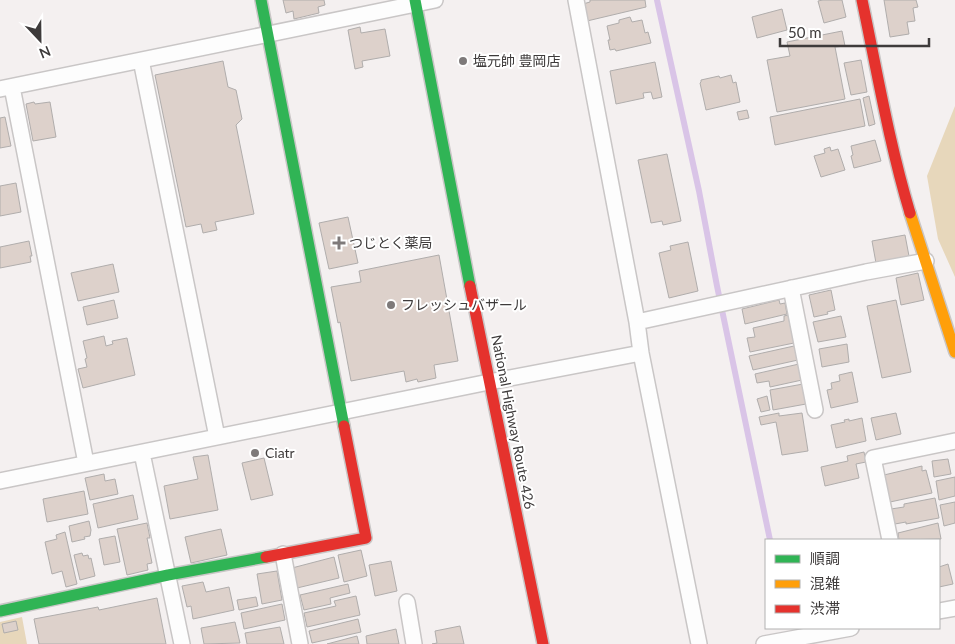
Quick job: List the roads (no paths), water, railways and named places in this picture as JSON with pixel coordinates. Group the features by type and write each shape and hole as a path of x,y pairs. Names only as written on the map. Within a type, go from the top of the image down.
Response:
{"main road":[{"path":"0,611 168,575 366,538 261,0"},
{"path":"862,0 892,147 907,204 955,352"},
{"name":"National Highway Route 426","path":"416,2 489,382 543,644"}],"street":[{"path":"86,463 6,88 416,2 435,0"},
{"path":"576,0 637,322 641,353 699,644"},
{"path":"140,60 217,437"},
{"path":"637,322 866,272 926,261"},
{"path":"791,288 815,410"},
{"path":"0,481 641,353"},
{"path":"890,539 873,458 955,441"},
{"path":"142,452 182,644"},
{"path":"283,554 300,644"},
{"path":"407,602 414,644"},
{"path":"940,611 955,608"},
{"path":"771,643 846,629"}],"waterway":[{"path":"657,0 699,191 770,539"}],"place":[{"name":"塩元帥 豊岡店","path":"463,61"},
{"name":"つじとく薬局","path":"339,243"},
{"name":"フレッシュバザール","path":"391,305"},
{"name":"Ciatr","path":"255,453"}]}
